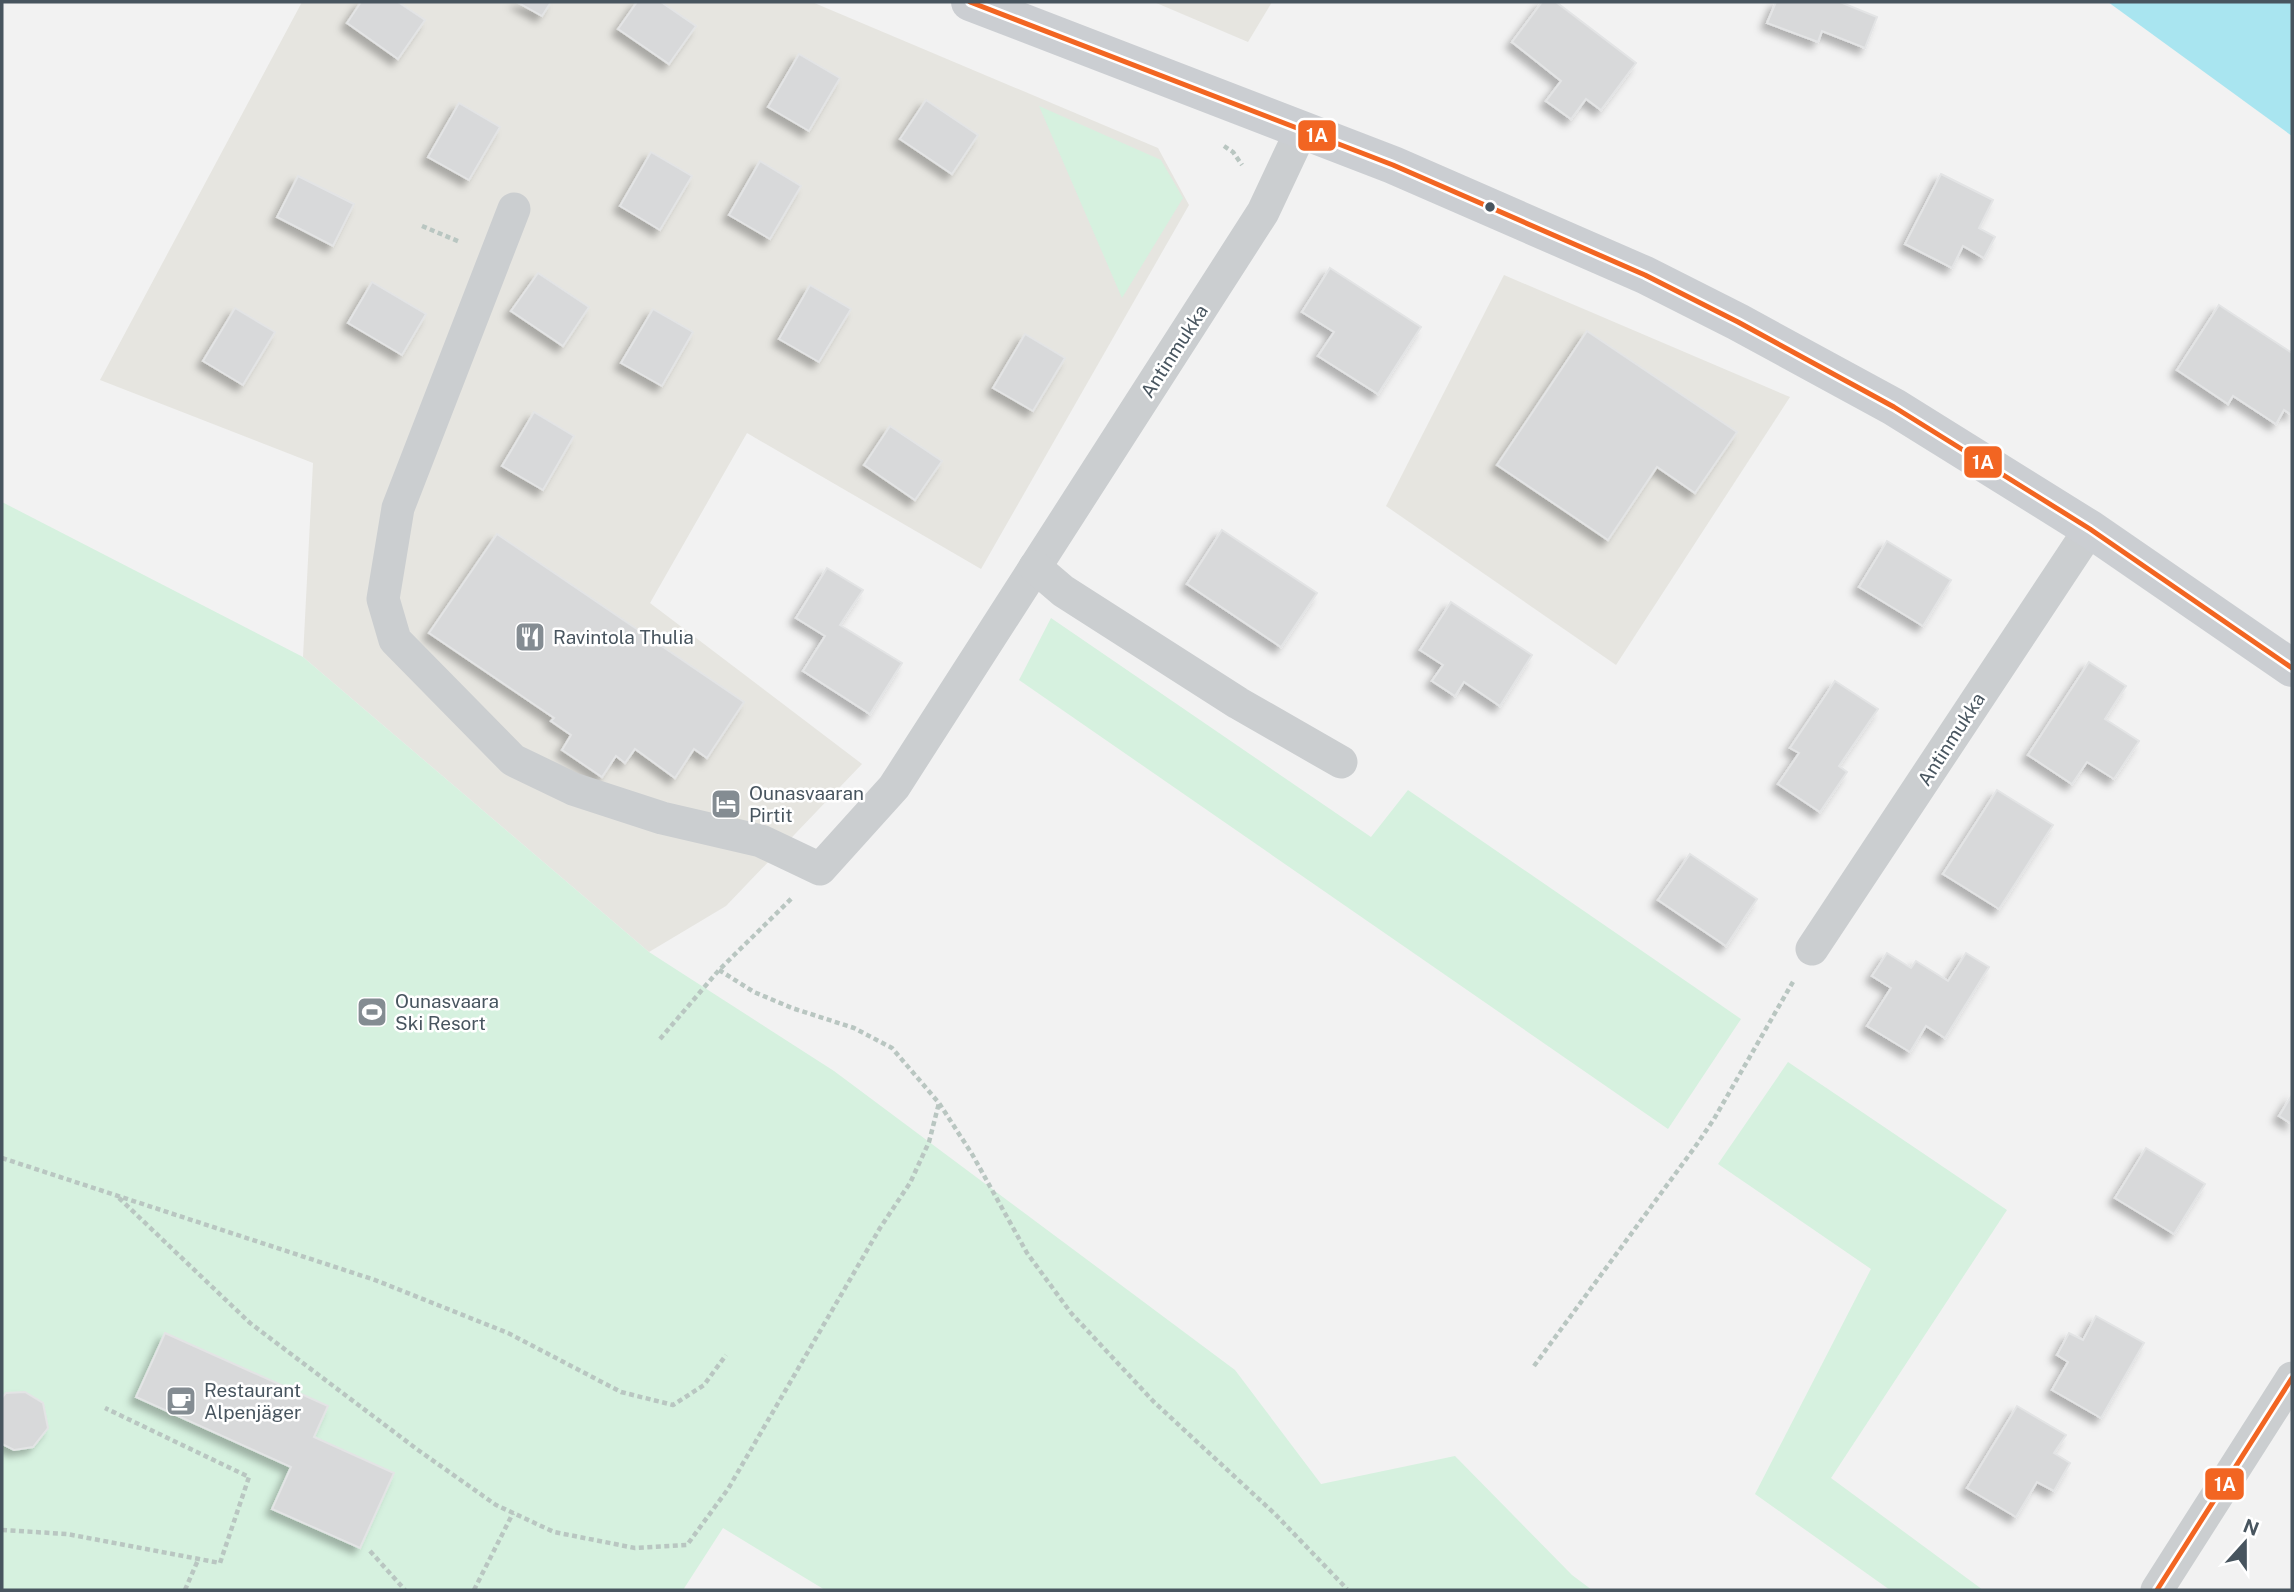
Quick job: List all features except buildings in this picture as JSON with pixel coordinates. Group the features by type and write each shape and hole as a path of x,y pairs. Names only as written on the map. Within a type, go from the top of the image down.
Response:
{"street":[{"path":"970,2 1394,165 1645,275 1738,321 1895,407 2090,529 2292,668"},
{"name":"Antinmukka","path":"820,869 894,787 1263,212 1302,129"},
{"path":"514,209 398,508 383,599 394,640 513,761 573,789 662,818 761,841 820,869"},
{"name":"Antinmukka","path":"1812,949 2090,529"},
{"path":"1035,567 1063,591 1238,703 1341,762"},
{"path":"2157,1590 2291,1382"}],"path":[{"path":"1216,141 1233,152 1245,169 1263,212"},
{"path":"660,1039 719,971 820,869"},
{"path":"1534,1366 1701,1138 1812,949"},
{"path":"719,971 754,992 792,1008 855,1028 892,1048 939,1103 972,1154 1027,1253 1071,1313 1154,1402 1275,1514 1347,1588"},
{"path":"119,1198 250,1323 418,1450 496,1504 554,1532 635,1549 687,1545 728,1489 914,1173 929,1142 939,1103"},
{"path":"2,1158 375,1280 508,1333 621,1392 673,1405 704,1385 726,1355"},
{"path":"2,1530 67,1534 220,1563 249,1477 105,1408"},
{"path":"474,1590 513,1513"},
{"path":"370,1551 405,1590"},
{"path":"185,1590 198,1560"}],"shaded area":[{"path":"302,2 812,2 1158,148 1189,205 981,569 747,433 650,603 862,764 726,906 649,952 303,657 313,463 100,380"},
{"path":"1154,2 1272,2 1248,42"},
{"path":"1504,275 1790,397 1616,665 1386,506"}],"green space":[{"path":"1039,106 1161,160 1183,198 1122,298"},
{"name":"Ounasvaara Ski Resort","path":"2,502 303,657 649,952 834,1071 1235,1370 1321,1484 1455,1456 1572,1575 1592,1590 825,1590 723,1528 683,1590 2,1590"},
{"path":"1051,618 1371,837 1408,790 1741,1019 1668,1129 1019,680"},
{"path":"1788,1062 2007,1210 1831,1478 1983,1590 1890,1590 1755,1494 1871,1269 1718,1164"}],"water":[{"path":"2108,2 2292,2 2292,136"}],"transit line":[{"name":"1A","path":"970,2 1393,165 1645,275 1894,407 2090,529 2292,668"},
{"name":"1A","path":"2157,1590 2292,1378"}],"place":[{"name":"Ravintola Thulia","path":"530,637"},
{"name":"Ounasvaaran Pirtit","path":"726,804"},
{"name":"Ounasvaara Ski Resort","path":"372,1012"},
{"name":"Restaurant Alpenjäger","path":"181,1401"}]}
